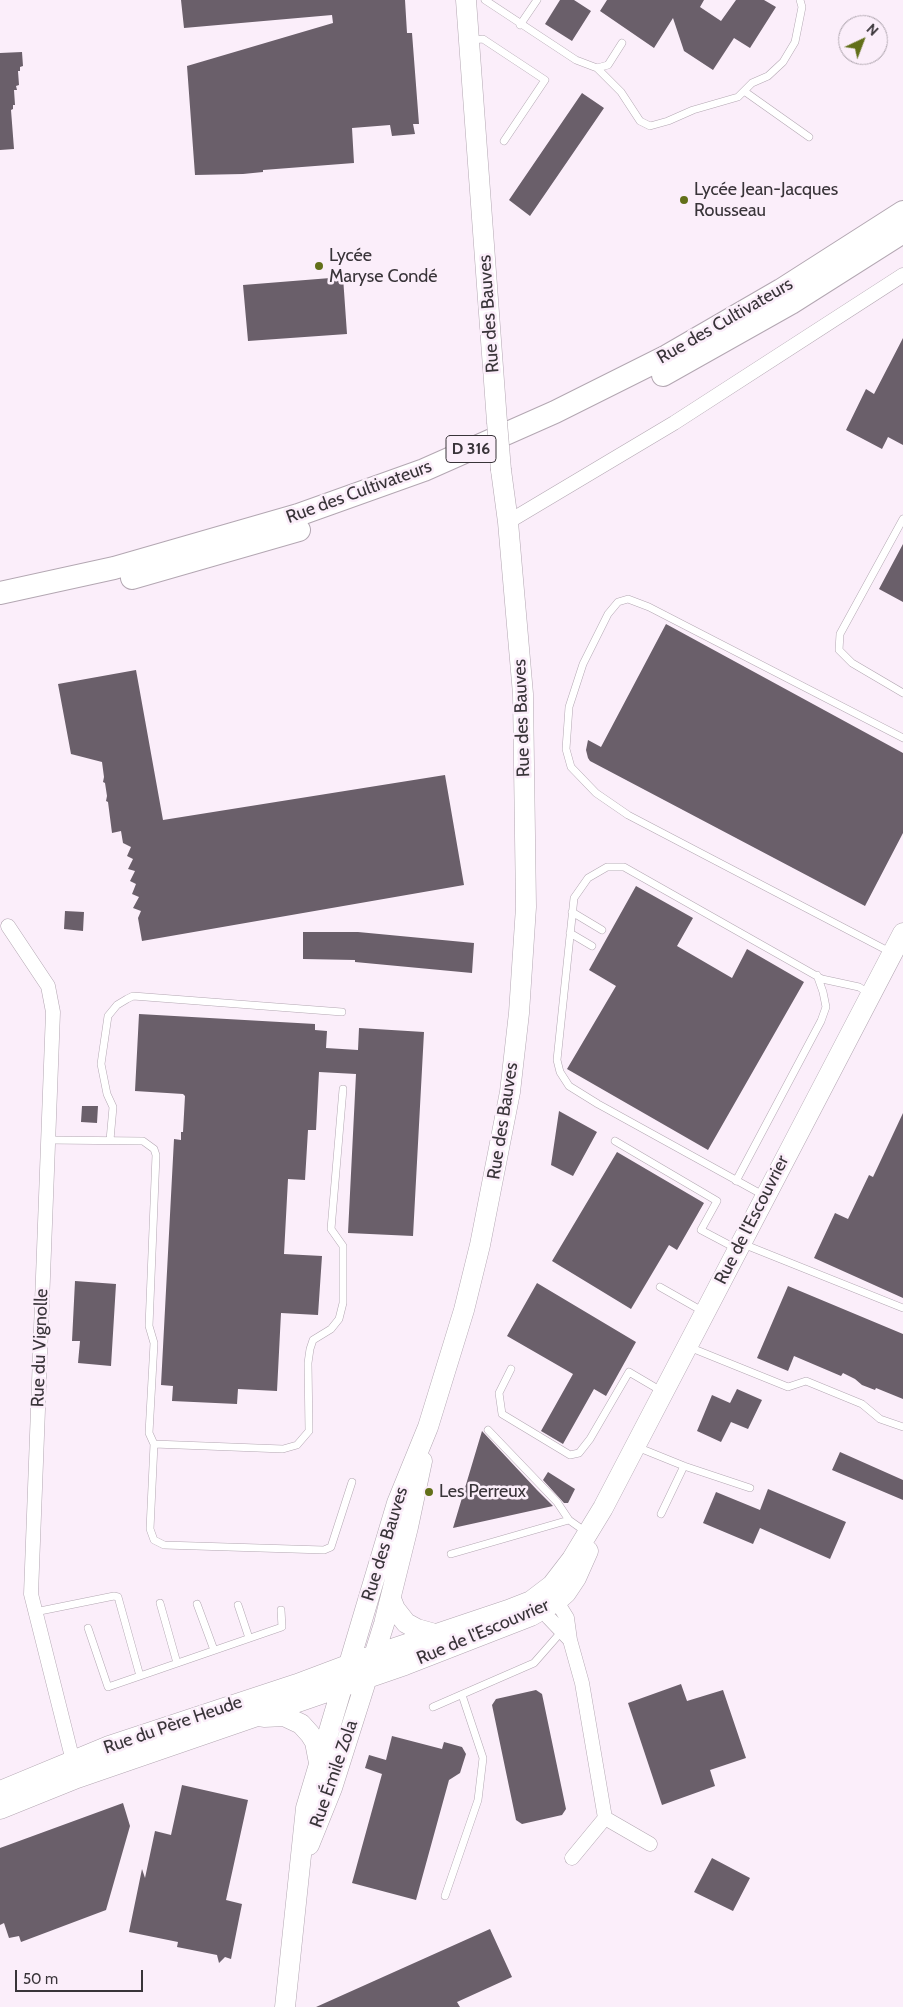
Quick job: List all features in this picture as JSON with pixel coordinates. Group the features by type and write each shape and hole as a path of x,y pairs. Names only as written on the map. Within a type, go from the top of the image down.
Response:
{"main road":[{"name":"Rue des Cultivateurs","path":"0,593 114,568 298,514 440,462 555,412 667,356 781,290 903,212"},
{"name":"Rue des Cultivateurs","path":"0,608 107,584 237,549 331,519 432,483 537,437 660,377 783,307 903,232"}],"street":[{"name":"Rue des Bauves","path":"341,1691 402,1488 428,1427 464,1310 480,1245 510,1092 519,1013 526,907 524,694 508,522 501,470 466,0"},
{"path":"508,522 674,423 903,275"},
{"name":"Rue du Vignolle","path":"8,926 48,986 53,1012 30,1594 75,1770"},
{"name":"Rue de l'Escouvrier","path":"370,1667 546,1599 564,1570 590,1535 704,1312 903,933"},
{"name":"Rue des Bauves","path":"370,1667 390,1599 413,1508 428,1427"},
{"path":"390,1599 406,1623 417,1629 435,1634"},
{"path":"546,1599 567,1631 582,1683 605,1818 572,1858"},
{"name":"Rue de l'Escouvrier","path":"370,1667 435,1634 546,1599"},
{"name":"Rue du Père Heude","path":"0,1809 75,1770 109,1746 297,1684 348,1664 370,1667"},
{"name":"Rue du Père Heude","path":"0,1791 341,1691 370,1667"},
{"name":"Rue Émile Zola","path":"300,1868 332,1788 370,1667"},
{"name":"Rue Émile Zola","path":"285,2007 306,1808 341,1691"},
{"path":"252,1717 284,1716 301,1724 315,1742 319,1763"},
{"path":"605,1818 650,1844"}],"lane":[{"path":"485,0 576,60 596,68 622,92 640,121 650,126 693,110 738,97 752,83 768,76 783,62 794,42 802,7 800,0"},
{"path":"520,24 537,0"},
{"path":"469,40 483,39 545,80 504,141"},
{"path":"596,68 608,65 622,43"},
{"path":"744,91 809,138"},
{"path":"903,519 840,634 840,650 852,663 903,693"},
{"path":"892,953 628,815 596,793 571,767 566,749 569,706 583,664 608,614 618,602 628,599 649,607 903,738"},
{"path":"765,1196 598,1104 569,1086 560,1072 557,1060 574,898 588,878 607,867 624,867 822,978 859,986 871,994"},
{"path":"572,912 602,930"},
{"path":"570,933 592,946"},
{"path":"736,1181 821,1021 826,1007 817,975"},
{"path":"110,1140 113,1107 107,1094 101,1064 108,1016 116,1005 134,996 342,1012"},
{"path":"154,1444 283,1449 297,1445 309,1431 308,1363 310,1349 313,1340 331,1329 339,1319 343,1303 343,1246 331,1229 343,1089"},
{"path":"48,1140 143,1141 154,1149 156,1155 149,1326 154,1343 149,1433 154,1444 150,1529 154,1540 164,1545 324,1550 331,1547 352,1482"},
{"path":"615,1141 717,1201 701,1230 903,1308"},
{"path":"660,1287 704,1312"},
{"path":"687,1346 788,1387 806,1381 862,1404 880,1419 903,1427"},
{"path":"511,1369 499,1393 502,1414 570,1455 578,1453 590,1439 629,1372 663,1392"},
{"path":"488,1430 557,1502 569,1520 590,1535"},
{"path":"635,1446 684,1466 750,1488"},
{"path":"661,1514 684,1466"},
{"path":"451,1554 569,1520"},
{"path":"35,1612 114,1596 118,1597 140,1676"},
{"path":"160,1603 177,1663"},
{"path":"197,1604 214,1650"},
{"path":"238,1605 249,1638"},
{"path":"88,1628 108,1687 282,1627 281,1610"},
{"path":"433,1707 534,1664 567,1631"},
{"path":"445,1896 478,1800 483,1758 462,1695"}],"building":[{"path":"181,0 405,0 407,33 412,33 419,124 413,124 415,134 392,136 390,125 352,128 354,163 263,170 263,172 243,174 195,175 187,66 333,23 332,15 184,28"},
{"path":"560,0 574,0 591,11 572,41 545,24"},
{"path":"607,0 704,0 700,7 721,21 736,0 764,0 776,7 750,48 734,38 713,70 684,51 673,18 654,48 600,11"},
{"path":"22,52 23,66 18,71 19,85 16,86 17,90 14,90 15,105 13,105 11,110 14,149 0,150 0,53"},
{"path":"582,93 604,108 530,216 509,200"},
{"path":"343,277 347,334 248,341 243,285"},
{"path":"903,338 903,445 888,437 882,449 846,430 866,389 874,394"},
{"path":"903,544 903,602 879,589"},
{"path":"666,624 903,753 903,833 865,906 590,761 586,750 588,740 601,747"},
{"path":"136,670 163,820 445,775 464,885 142,941 138,918 141,911 133,908 139,897 132,894 136,884 130,881 135,871 128,869 133,859 127,856 131,847 123,843 121,831 112,833 108,802 106,801 105,783 103,782 102,762 71,754 58,684"},
{"path":"636,886 693,918 677,946 732,978 747,949 804,982 708,1150 567,1069 616,986 589,970"},
{"path":"65,911 84,912 83,931 64,929"},
{"path":"303,932 358,932 474,943 472,973 355,962 355,960 303,959"},
{"path":"139,1014 315,1024 315,1030 327,1031 326,1048 358,1050 359,1028 424,1032 413,1236 348,1233 356,1074 319,1072 316,1130 308,1130 305,1180 288,1179 284,1254 322,1256 318,1315 281,1313 277,1391 238,1389 237,1404 172,1401 173,1386 161,1385 174,1139 181,1140 185,1096 183,1094 135,1091"},
{"path":"82,1106 98,1106 97,1123 81,1122"},
{"path":"559,1111 597,1132 573,1176 551,1165"},
{"path":"903,1113 903,1298 814,1258 835,1213 848,1219 869,1175 873,1177"},
{"path":"617,1152 704,1203 677,1250 669,1245 631,1309 552,1261"},
{"path":"75,1281 116,1284 111,1366 78,1363 80,1341 72,1341"},
{"path":"537,1283 636,1342 606,1396 594,1389 563,1444 541,1431 573,1374 507,1336"},
{"path":"788,1286 903,1334 903,1399 876,1388 875,1390 862,1385 843,1373 841,1376 794,1356 788,1371 757,1358"},
{"path":"737,1389 762,1400 748,1429 731,1422 721,1442 697,1431 712,1395 730,1403"},
{"path":"482,1431 537,1490 553,1506 453,1528"},
{"path":"840,1452 903,1480 903,1500 832,1470"},
{"path":"548,1472 575,1489 568,1503 564,1503 543,1480"},
{"path":"768,1489 846,1522 830,1559 760,1528 753,1544 703,1523 716,1492 760,1510"},
{"path":"681,1684 687,1701 723,1690 746,1758 710,1770 715,1786 662,1805 628,1703"},
{"path":"536,1690 542,1694 566,1809 562,1815 522,1824 516,1820 492,1705 496,1699"},
{"path":"392,1736 442,1749 444,1742 462,1747 466,1754 460,1773 449,1780 416,1900 352,1883 382,1774 365,1768 369,1755 386,1760"},
{"path":"182,1785 248,1800 226,1900 242,1904 231,1959 225,1957 219,1963 217,1955 177,1947 178,1942 129,1932 142,1869 145,1878 155,1831 171,1835"},
{"path":"123,1803 130,1826 106,1910 21,1942 19,1936 9,1938 4,1923 0,1925 0,1848"},
{"path":"712,1858 750,1878 733,1911 694,1892"},
{"path":"490,1929 512,1977 457,2002 460,2007 316,2007"}],"place":[{"name":"Lycée Jean-Jacques Rousseau","path":"684,200"},
{"name":"Lycée Maryse Condé","path":"319,266"},
{"name":"Les Perreux","path":"429,1492"}]}
